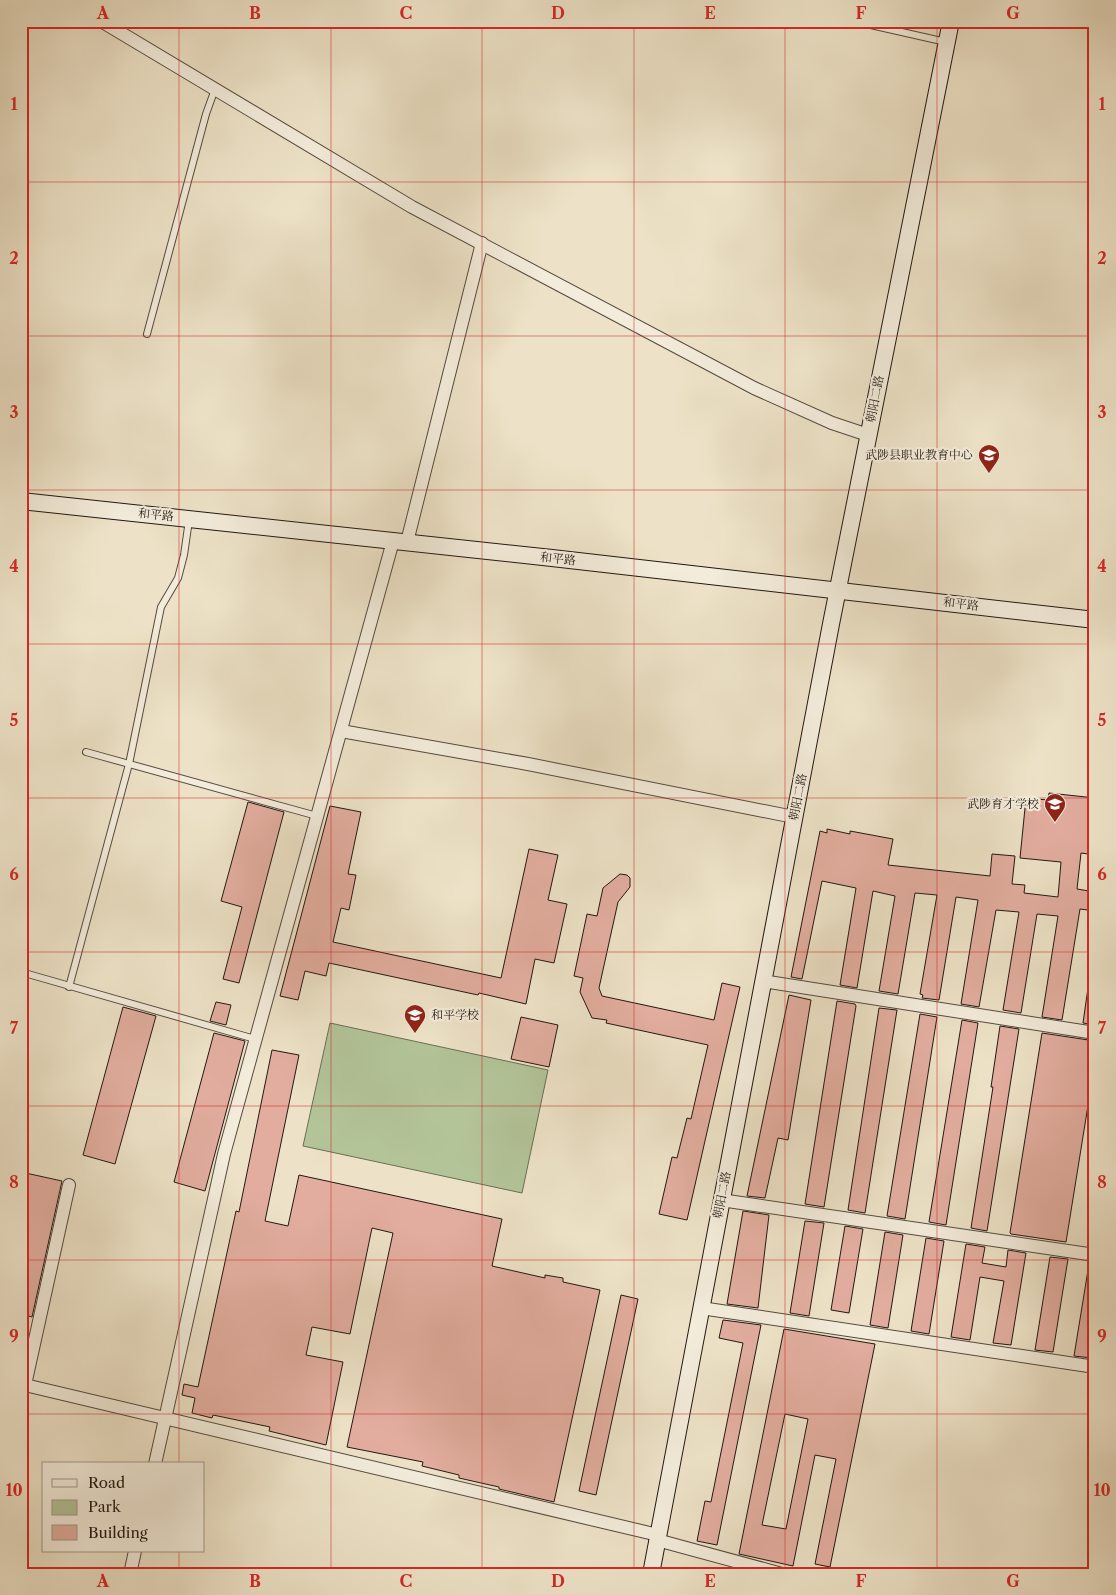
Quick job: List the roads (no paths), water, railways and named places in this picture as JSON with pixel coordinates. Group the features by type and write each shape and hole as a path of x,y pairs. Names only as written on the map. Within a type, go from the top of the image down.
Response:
{"street":[{"path":"101,21 412,207 754,388 832,423 868,435"},
{"name":"朝阳二路","path":"651,1574 837,590 951,21"},
{"path":"154,1462 224,1154 341,731 400,542 482,244"},
{"name":"和平路","path":"21,500 1095,620"},
{"path":"341,731 528,764 794,817"},
{"path":"762,981 1095,1034"},
{"path":"69,1185 25,1385 657,1538 782,1574"},
{"path":"721,1200 1095,1255"},
{"path":"701,1308 1095,1367"},
{"path":"130,1574 135,1552"}],"lane":[{"path":"852,21 947,42"},
{"path":"147,334 206,114 215,89"},
{"path":"69,987 129,764 161,607 178,578 184,555 189,519"},
{"path":"86,752 317,816"},
{"path":"21,972 255,1039"}],"place":[{"name":"武陟县职业教育中心","path":"989,474"},
{"name":"武陟育才学校","path":"1055,823"},
{"name":"和平学校","path":"415,1034"}]}
